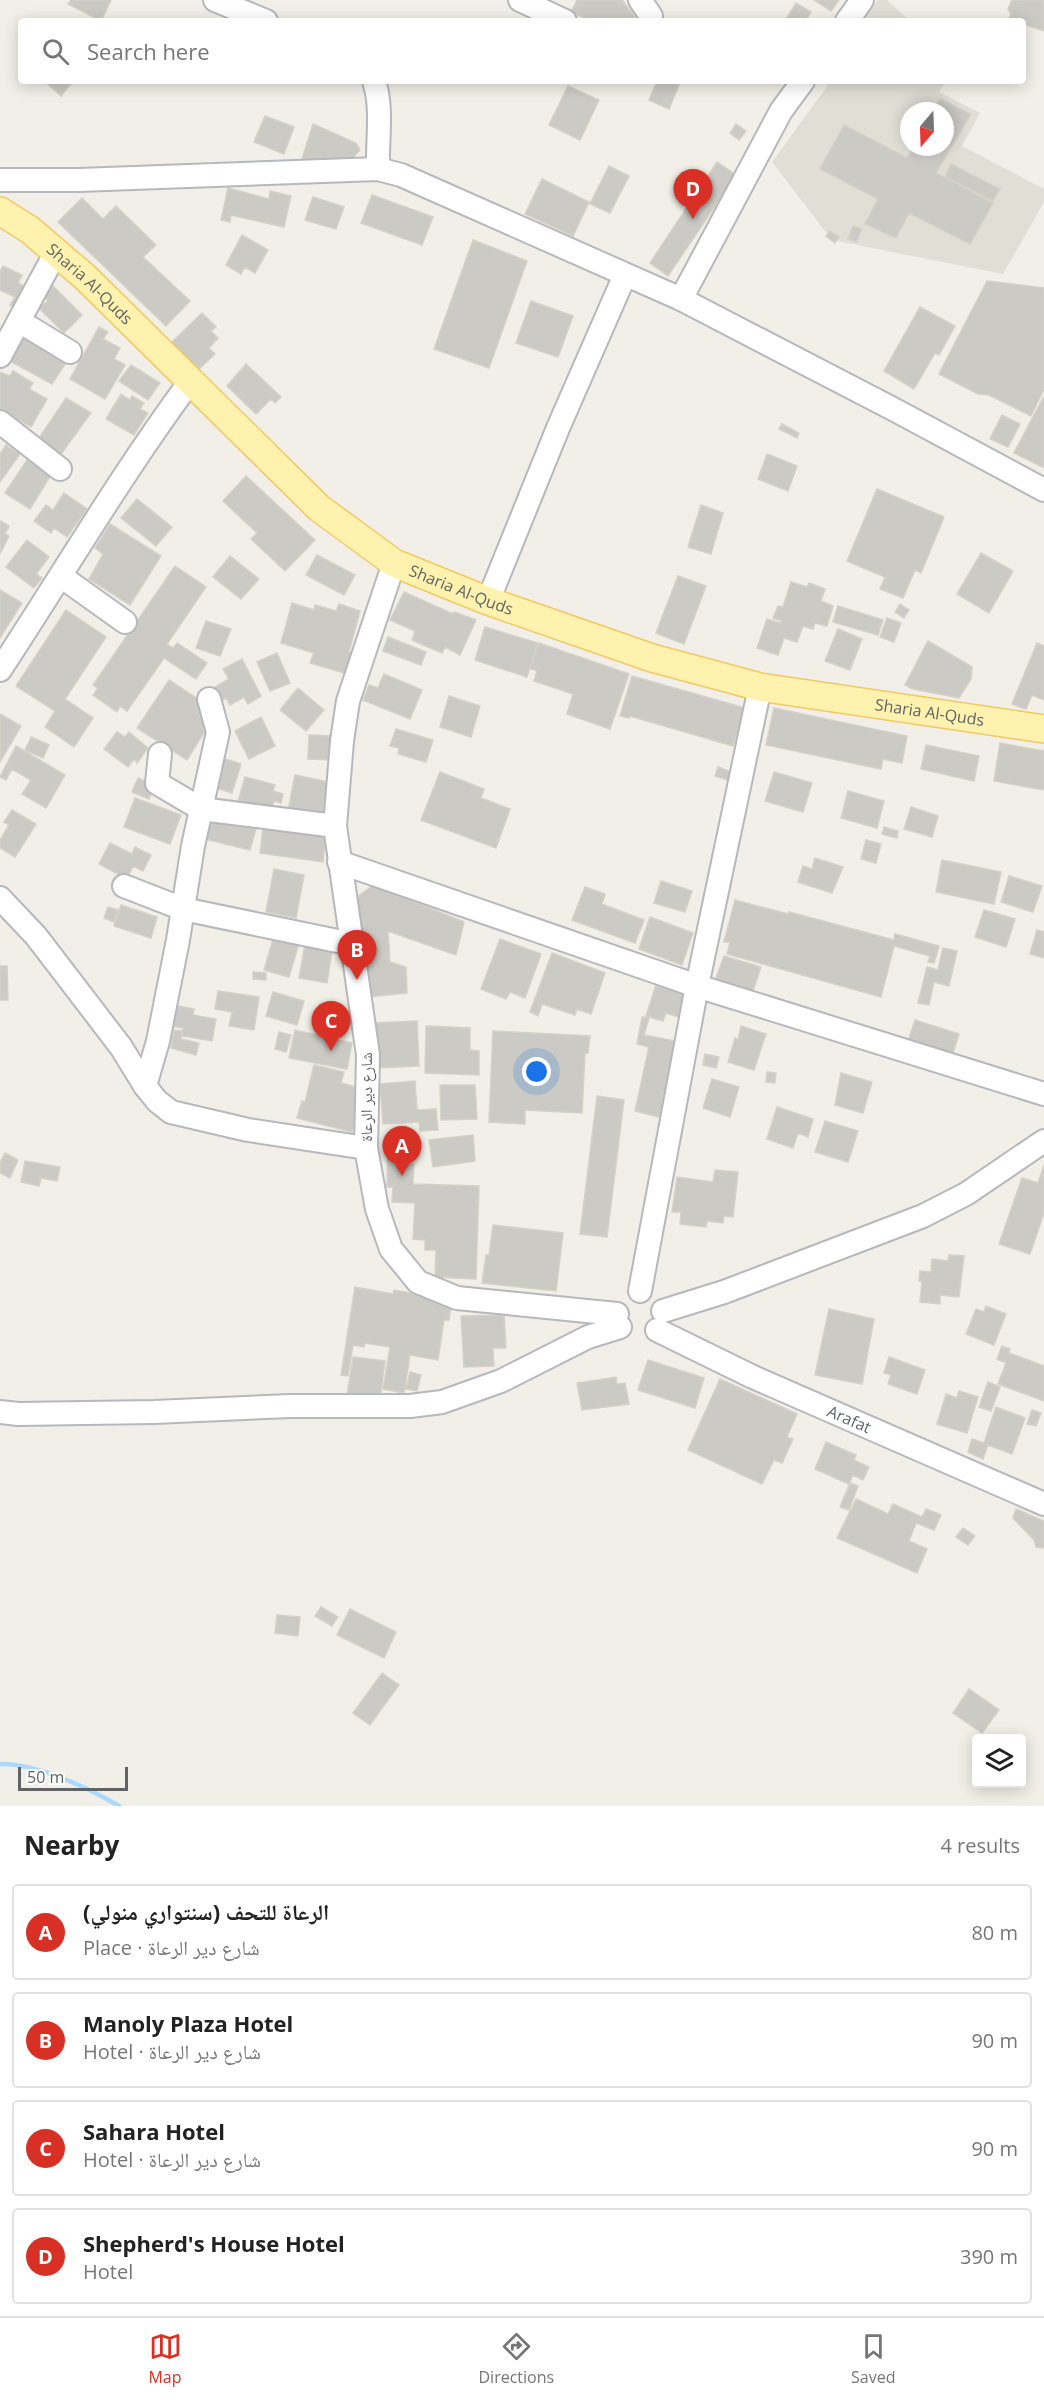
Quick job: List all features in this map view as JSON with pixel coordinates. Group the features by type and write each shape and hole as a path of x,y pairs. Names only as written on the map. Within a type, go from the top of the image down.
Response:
{"main road":[{"name":"Sharia Al-Quds","path":"0,211 30,230 85,277 319,508 394,563 488,601 652,658 760,687 1044,729"}],"street":[{"path":"215,0 259,18"},
{"path":"520,0 559,18"},
{"path":"640,0 651,18"},
{"path":"849,18 862,0"},
{"path":"375,84 378,93 379,115 378,169"},
{"path":"681,299 781,111 801,84"},
{"path":"0,180 79,180 378,169 401,175 681,299 896,410 1044,490"},
{"path":"0,356 56,252"},
{"path":"488,601 558,428 625,275"},
{"path":"19,321 70,352"},
{"path":"0,670 62,577 144,445 189,382"},
{"path":"0,422 60,469"},
{"name":"شارع دير الرعاة","path":"394,563 348,701 342,741 335,826 368,1055 366,1148 376,1209 391,1249 418,1282 457,1298 618,1320"},
{"path":"62,577 125,622"},
{"path":"640,1291 697,986 760,687"},
{"path":"145,1086 158,1041 201,809 218,732 209,699"},
{"path":"160,754 157,783 201,809 335,826"},
{"path":"339,862 697,986 1044,1094"},
{"path":"124,886 183,909 352,944"},
{"path":"0,898 36,936 121,1047 145,1086 157,1101 171,1112 248,1130 366,1148"},
{"path":"660,1321 659,1300 648,1292 628,1294 619,1305 618,1320 632,1336 644,1337 660,1321 724,1292 923,1216 966,1194 1044,1141"},
{"path":"0,1412 18,1414 154,1412 290,1406 410,1406 442,1402 501,1381 618,1320"},
{"name":"Arafat","path":"660,1321 753,1377 1044,1504"}],"shaded area":[{"path":"878,0 887,0 907,18 864,18"},
{"path":"829,84 944,84 939,92 980,113 962,146 1044,189 1044,202 1003,274 832,240 772,162"}],"building":[{"path":"71,0 111,0 102,18 95,18 68,4"},
{"path":"577,0 622,0 635,18 585,18 571,12"},
{"path":"814,0 839,0 831,11"},
{"path":"1012,0 1044,0 1044,31 1026,25 1026,18 1009,18 1011,14 1008,9"},
{"path":"796,3 811,12 807,18 787,18"},
{"path":"47,84 71,84 61,96"},
{"path":"656,84 679,85 669,109 649,100"},
{"path":"568,86 599,100 580,140 549,125"},
{"path":"954,106 971,114 954,143"},
{"path":"265,116 294,127 284,154 254,142"},
{"path":"313,124 356,143 360,150 349,162 302,159"},
{"path":"736,124 746,131 739,140 730,133"},
{"path":"844,125 907,158 908,156 946,156 936,173 993,203 970,244 909,213 896,238 865,224 878,199 820,169"},
{"path":"717,162 736,175 668,276 650,263"},
{"path":"951,164 1000,189 993,201 945,177"},
{"path":"609,166 629,176 610,213 590,204"},
{"path":"542,179 589,202 573,236 525,214"},
{"path":"228,188 269,199 270,191 291,196 284,227 231,215 230,222 221,220"},
{"path":"372,195 433,217 422,245 361,223"},
{"path":"313,197 344,207 336,229 305,220"},
{"path":"82,198 103,219 116,206 156,245 143,257 190,301 166,326 58,222"},
{"path":"853,226 862,229 856,242 848,239"},
{"path":"830,231 839,237 835,243 826,236"},
{"path":"242,235 268,250 255,273 245,267 241,274 226,265"},
{"path":"473,240 527,261 489,368 434,349"},
{"path":"3,266 22,275 18,283 30,289 21,310 10,305 15,297 0,290 0,271"},
{"path":"987,281 1044,288 1044,389 1031,416 989,395 978,394 939,374"},
{"path":"53,286 82,315 64,333 39,308 48,301 43,296"},
{"path":"531,301 573,316 558,357 516,343"},
{"path":"920,307 955,326 939,355 935,353 914,389 884,371"},
{"path":"202,313 216,327 211,331 218,338 209,348 215,354 198,370 172,342"},
{"path":"99,327 108,332 103,339 120,348 114,359 125,365 105,399 70,379"},
{"path":"25,333 69,358 52,384 8,360"},
{"path":"246,364 281,397 275,403 271,399 256,414 227,386"},
{"path":"131,365 160,383 148,400 119,381"},
{"path":"13,371 33,383 29,389 47,399 31,427 0,409 0,372 10,376"},
{"path":"121,394 130,400 132,396 144,403 140,409 148,413 134,435 106,419"},
{"path":"1044,396 1044,468 1014,453"},
{"path":"66,398 91,413 59,457 37,441"},
{"path":"1002,415 1020,424 1008,447 990,439"},
{"path":"782,424 799,433 797,438 779,429"},
{"path":"6,445 20,454 0,482 0,454"},
{"path":"767,454 797,466 788,491 758,479"},
{"path":"27,460 51,475 30,509 5,493"},
{"path":"246,476 315,540 285,571 251,539 257,533 223,501"},
{"path":"877,489 944,517 921,573 915,570 903,598 880,589 885,577 847,561"},
{"path":"64,493 87,509 67,537 54,528 51,533 34,521 46,505 53,510"},
{"path":"137,499 172,527 156,546 121,518"},
{"path":"701,505 723,513 711,554 688,547"},
{"path":"0,521 9,526 5,534 9,536 0,554"},
{"path":"110,524 161,556 130,605 89,579 103,554 95,548"},
{"path":"27,540 49,557 36,574 42,578 34,588 6,567"},
{"path":"981,553 1013,571 989,613 957,594"},
{"path":"317,555 355,575 344,595 306,575"},
{"path":"230,556 259,579 241,599 213,577"},
{"path":"175,566 206,587 167,644 173,648 177,643 207,663 196,679 164,658 127,711 120,706 117,712 93,695 98,688 93,685"},
{"path":"678,576 706,586 684,644 656,633"},
{"path":"791,582 807,587 809,583 825,589 821,601 833,606 827,626 815,623 813,629 803,626 797,642 784,638 778,655 757,648 767,619 780,623 781,621 773,618 778,606 783,607"},
{"path":"0,590 22,603 0,638"},
{"path":"404,592 453,614 454,612 476,620 460,655 445,647 442,653 412,640 415,631 390,620"},
{"path":"292,603 314,610 315,605 336,611 339,604 360,611 349,652 354,653 348,674 310,663 314,653 281,643"},
{"path":"900,604 909,610 904,618 895,612"},
{"path":"838,606 883,620 878,635 833,622"},
{"path":"66,610 106,637 65,699 93,718 74,747 45,727 55,711 16,686"},
{"path":"887,618 901,623 894,642 880,637"},
{"path":"206,621 231,629 220,656 196,648"},
{"path":"485,627 538,643 527,677 475,660"},
{"path":"838,629 862,639 850,670 825,661"},
{"path":"388,637 426,652 421,665 383,651"},
{"path":"928,641 972,667 971,679 959,698 913,689 905,685"},
{"path":"539,643 629,674 610,729 567,714 573,694 534,681 537,671 530,668"},
{"path":"1037,643 1044,646 1044,700 1032,695 1026,709 1012,704"},
{"path":"277,653 290,683 270,691 257,662"},
{"path":"242,659 261,696 248,704 244,697 230,705 226,698 219,702 211,689 229,679 223,669"},
{"path":"384,674 422,690 410,719 363,700 369,685 378,688"},
{"path":"632,676 745,708 733,746 630,716 629,718 620,716"},
{"path":"169,680 207,705 200,716 210,723 187,760 137,728"},
{"path":"298,688 324,710 306,731 280,710"},
{"path":"449,696 480,706 471,737 440,727"},
{"path":"774,708 907,736 902,763 883,759 881,769 766,745"},
{"path":"0,714 21,726 0,762"},
{"path":"261,717 275,746 249,759 235,731"},
{"path":"396,729 433,740 426,762 398,754 399,748 390,746"},
{"path":"117,732 125,737 129,732 148,748 137,763 134,759 128,767 104,749"},
{"path":"309,735 335,736 334,760 308,759"},
{"path":"31,737 49,745 43,758 25,750"},
{"path":"1000,743 1044,751 1044,790 994,781"},
{"path":"926,745 979,756 974,781 921,769"},
{"path":"16,746 65,775 46,808 22,794 31,780 12,769 6,780 0,777"},
{"path":"222,758 241,764 232,793 213,787"},
{"path":"718,767 731,772 728,780 715,776"},
{"path":"440,772 484,789 481,798 510,809 496,848 421,820"},
{"path":"774,772 812,783 803,812 765,801"},
{"path":"295,775 329,782 321,823 287,816"},
{"path":"245,777 275,785 273,791 283,794 281,803 274,801 270,814 237,805"},
{"path":"138,778 155,785 149,799 132,792"},
{"path":"848,791 884,801 877,828 841,818"},
{"path":"135,798 181,815 170,844 124,827"},
{"path":"911,807 938,816 932,837 904,829"},
{"path":"12,810 36,824 15,857 0,848 0,840 9,825 4,822"},
{"path":"208,812 257,825 250,850 201,838"},
{"path":"884,827 898,831 897,838 882,834"},
{"path":"263,828 326,837 323,862 260,853"},
{"path":"866,840 881,844 876,863 861,859"},
{"path":"110,843 132,854 135,847 151,855 143,871 133,866 127,879 99,864"},
{"path":"815,858 843,867 832,893 798,882 803,866 812,869"},
{"path":"942,860 1001,872 994,904 936,892"},
{"path":"274,869 304,875 296,918 266,912"},
{"path":"1009,876 1042,886 1033,912 1001,902"},
{"path":"661,881 692,891 685,912 654,903"},
{"path":"373,885 464,922 456,955 388,931 390,962 406,967 407,993 367,997 356,898"},
{"path":"585,887 605,894 602,904 644,920 635,943 572,920"},
{"path":"735,900 894,940 895,934 939,946 934,963 928,962 930,956 894,946 881,997 727,954 730,942 724,942"},
{"path":"121,905 157,917 151,938 114,926"},
{"path":"108,907 118,910 114,922 104,918"},
{"path":"984,910 1015,919 1006,947 975,937"},
{"path":"650,917 693,933 682,965 639,949"},
{"path":"1037,930 1044,932 1044,958 1030,954"},
{"path":"274,936 299,943 289,977 264,970"},
{"path":"306,939 333,944 327,983 299,978"},
{"path":"500,939 541,954 525,998 510,992 506,999 481,989"},
{"path":"943,948 957,951 949,986 934,982 929,1005 918,1003 927,967 938,970"},
{"path":"552,953 605,973 591,1014 577,1009 575,1015 542,1004 538,1016 530,1012"},
{"path":"724,956 761,967 751,997 714,984"},
{"path":"0,966 7,966 8,1000 0,1000"},
{"path":"253,972 266,973 266,980 253,979"},
{"path":"656,985 688,995 681,1018 666,1013 663,1021 646,1016"},
{"path":"218,991 259,997 254,1030 229,1026 232,1012 215,1009"},
{"path":"273,992 304,1001 297,1025 266,1016"},
{"path":"173,1005 194,1009 193,1015 216,1019 212,1041 182,1036 183,1028 170,1026"},
{"path":"642,1017 649,1018 644,1035 681,1042 663,1118 635,1111 649,1047 637,1044"},
{"path":"915,1020 959,1034 952,1056 908,1041"},
{"path":"417,1021 419,1066 376,1068 372,1023"},
{"path":"426,1026 470,1028 470,1050 479,1051 479,1075 425,1073"},
{"path":"741,1026 766,1034 754,1070 728,1062 735,1038 738,1040"},
{"path":"174,1030 182,1031 181,1039 199,1043 196,1055 171,1048"},
{"path":"295,1030 352,1043 347,1069 289,1058"},
{"path":"493,1031 590,1036 588,1053 585,1053 582,1113 525,1110 525,1124 489,1122"},
{"path":"279,1032 291,1035 286,1052 275,1049"},
{"path":"705,1054 719,1057 716,1068 703,1065"},
{"path":"314,1065 344,1072 341,1083 363,1089 352,1132 297,1118 302,1101 305,1102"},
{"path":"767,1072 776,1073 775,1083 766,1082"},
{"path":"841,1073 872,1082 863,1113 835,1105"},
{"path":"712,1079 739,1087 730,1117 703,1108"},
{"path":"415,1081 417,1110 436,1109 438,1130 420,1131 419,1122 383,1124 380,1084"},
{"path":"440,1085 475,1085 477,1119 441,1120"},
{"path":"597,1096 624,1100 607,1237 580,1234"},
{"path":"777,1107 813,1119 808,1137 798,1133 793,1148 767,1139"},
{"path":"825,1121 858,1131 848,1162 815,1152"},
{"path":"388,1133 403,1133 402,1163 414,1164 413,1184 479,1186 476,1279 435,1277 436,1250 425,1250 425,1240 413,1239 415,1203 392,1202 393,1187 387,1187"},
{"path":"473,1135 475,1161 433,1167 429,1140"},
{"path":"5,1153 18,1160 10,1178 0,1173 0,1163"},
{"path":"25,1161 60,1167 57,1181 41,1178 39,1186 21,1182"},
{"path":"1044,1165 1044,1213 1030,1254 999,1244 1022,1178 1038,1183"},
{"path":"715,1170 738,1172 733,1217 724,1216 723,1223 707,1221 706,1227 680,1224 681,1212 672,1212 677,1177 713,1182"},
{"path":"493,1225 563,1233 556,1291 482,1283"},
{"path":"949,1255 964,1256 959,1297 940,1295 940,1304 920,1302 922,1281 919,1281 920,1271 931,1272 932,1259 948,1261"},
{"path":"355,1287 393,1294 394,1290 452,1300 449,1320 444,1320 438,1360 410,1355 404,1393 383,1389 390,1347 365,1343 364,1347 353,1345 348,1376 341,1375"},
{"path":"986,1306 1006,1314 994,1345 966,1334 976,1309 984,1312"},
{"path":"829,1309 874,1319 862,1384 815,1375"},
{"path":"504,1315 506,1348 493,1348 494,1366 464,1367 461,1316"},
{"path":"1002,1346 1010,1349 1009,1353 1044,1366 1044,1401 998,1384 1006,1363 997,1359"},
{"path":"353,1357 385,1361 380,1399 347,1395"},
{"path":"889,1357 925,1370 917,1394 888,1384 891,1375 884,1373"},
{"path":"648,1360 704,1378 695,1408 638,1390"},
{"path":"410,1372 421,1375 417,1391 406,1389"},
{"path":"616,1377 617,1384 625,1383 629,1404 582,1410 577,1383"},
{"path":"720,1379 797,1414 787,1437 793,1439 782,1463 774,1460 762,1484 688,1450"},
{"path":"988,1382 1000,1387 991,1411 979,1407"},
{"path":"959,1391 978,1397 967,1433 937,1424 946,1394 957,1398"},
{"path":"996,1407 1025,1418 1012,1454 988,1445 983,1459 968,1452 972,1439 984,1443"},
{"path":"1032,1410 1041,1413 1036,1426 1027,1424"},
{"path":"826,1442 856,1455 854,1460 869,1467 863,1480 853,1475 849,1484 815,1469"},
{"path":"850,1483 858,1486 849,1510 840,1507"},
{"path":"856,1499 888,1514 893,1504 922,1517 926,1509 941,1515 934,1530 916,1523 909,1541 927,1549 917,1573 837,1538"},
{"path":"1016,1509 1044,1521 1044,1548 1036,1547 1034,1540 1013,1518"},
{"path":"963,1528 975,1536 968,1545 956,1537"},
{"path":"321,1607 338,1617 332,1626 315,1616"},
{"path":"350,1609 396,1632 384,1658 337,1635"},
{"path":"277,1615 300,1617 298,1636 275,1633"},
{"path":"382,1673 399,1685 370,1725 353,1713"},
{"path":"969,1689 999,1710 982,1733 953,1713"}],"waterway":[{"path":"0,1764 45,1772 93,1792 119,1806"}],"place":[{"name":"Shepherd's House Hotel","path":"693,219"},
{"name":"Manoly Plaza Hotel","path":"357,980"},
{"name":"Sahara Hotel","path":"331,1051"},
{"name":"الرعاة للتحف (سنتواري منولي)","path":"402,1176"}]}
